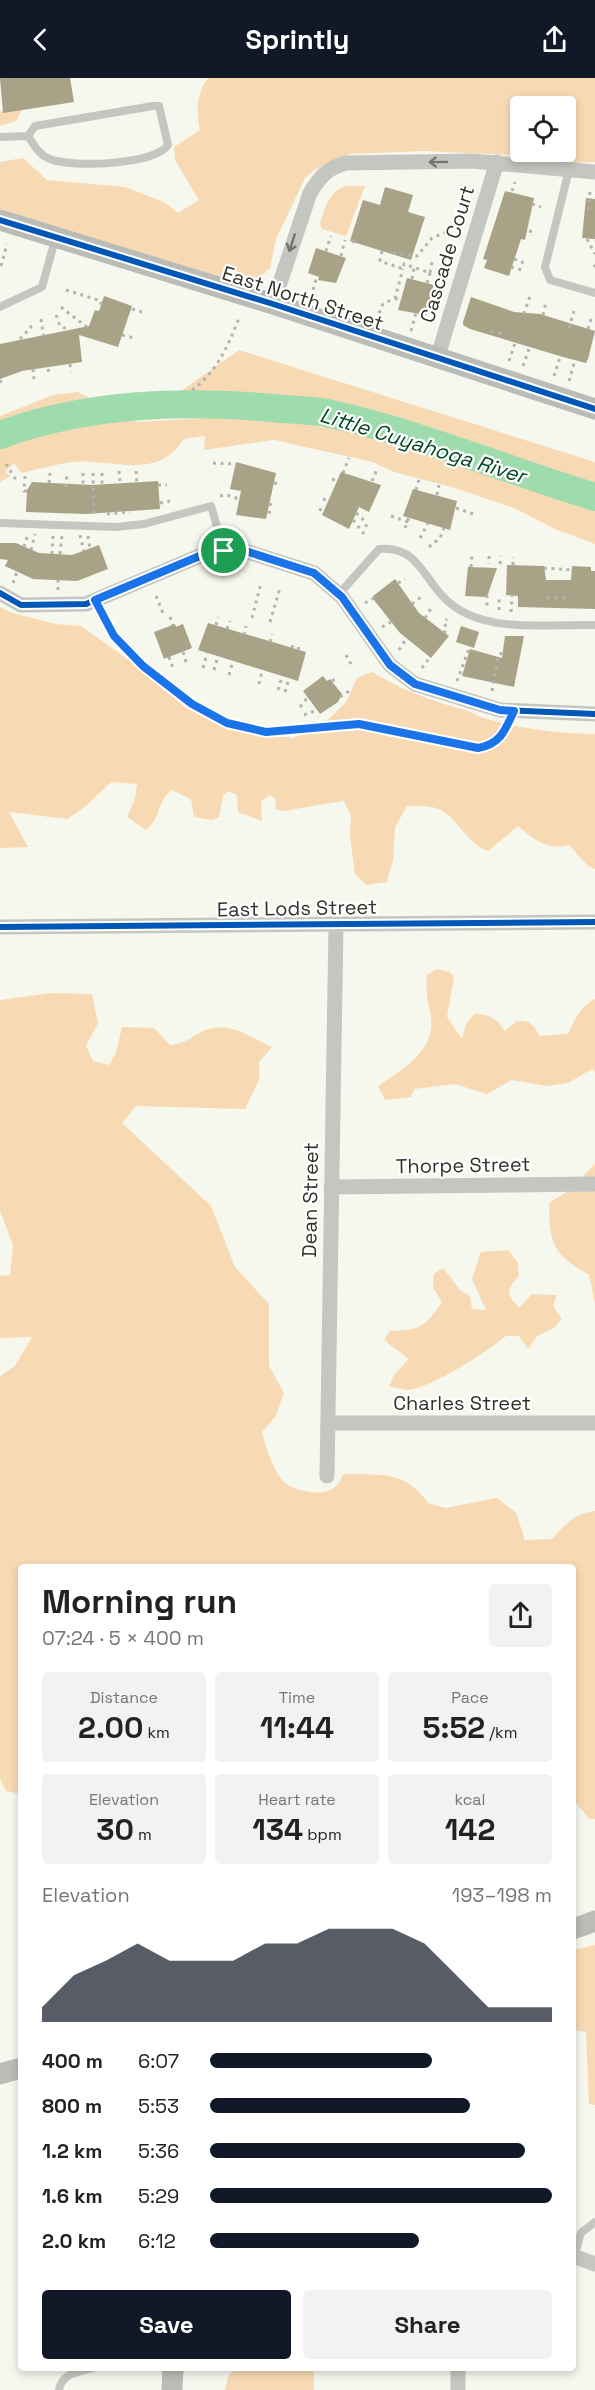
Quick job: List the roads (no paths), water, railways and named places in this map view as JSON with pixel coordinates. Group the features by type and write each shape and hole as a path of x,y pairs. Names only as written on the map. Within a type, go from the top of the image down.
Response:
{"street":[{"path":"273,304 310,192 320,176 333,166 356,163 497,162 595,172"},
{"name":"Cascade Court","path":"437,359 497,162"},
{"name":"East North Street","path":"0,220 273,304 595,409"},
{"path":"0,593 21,605 86,604 202,555 236,548 314,573 339,594 390,665 415,684 500,710 595,714"},
{"name":"East Lods Street","path":"0,927 595,922"},
{"name":"Dean Street","path":"327,1476 336,925"},
{"name":"Thorpe Street","path":"331,1187 595,1184"},
{"name":"Charles Street","path":"329,1423 595,1423"},
{"path":"576,1928 595,1921"},
{"path":"0,2074 18,2069"},
{"path":"576,2258 595,2264"},
{"path":"172,2390 173,2371"},
{"path":"458,2371 458,2390"}],"lane":[{"path":"159,106 168,146 155,156 81,166 52,160 41,154 28,136 35,126 159,106"},
{"path":"0,137 28,136"},
{"path":"569,170 545,267 550,280 595,293"},
{"path":"0,308 42,287 56,238"},
{"path":"0,523 116,527 144,524 212,506 224,551"},
{"path":"339,594 379,549 394,548 408,553 453,606 476,620 511,624 595,625"},
{"path":"95,600 114,636 143,666 209,715 246,729 284,732 359,724 478,748 491,746 499,741 514,711"},
{"path":"576,2250 581,2233 595,2222"},
{"path":"59,2390 60,2382 69,2374 81,2371"}],"waterway":[{"name":"Little Cuyahoga River","path":"0,435 66,416 135,406 204,404 313,411 361,421 428,441 595,497"}]}
